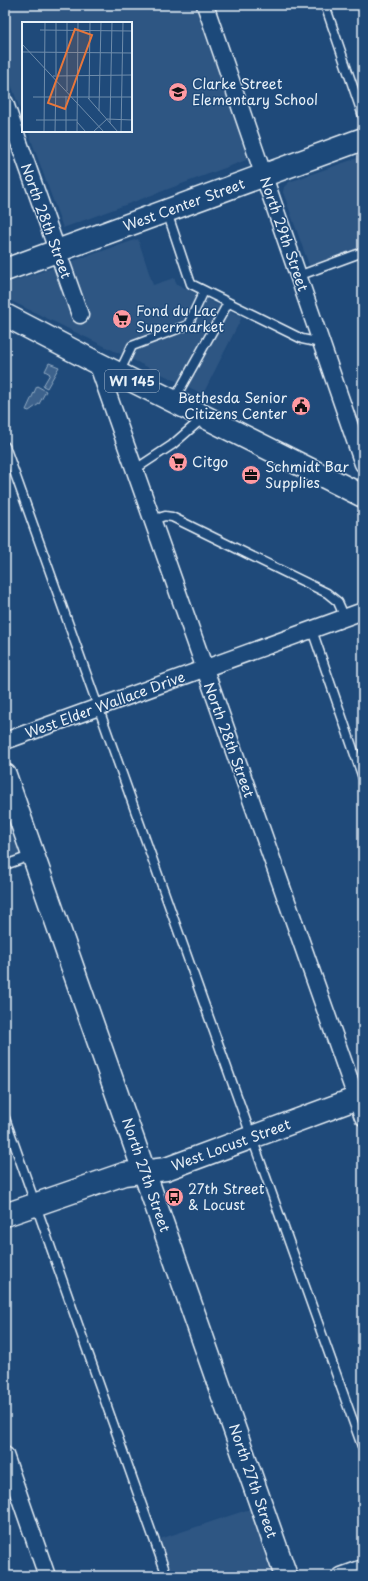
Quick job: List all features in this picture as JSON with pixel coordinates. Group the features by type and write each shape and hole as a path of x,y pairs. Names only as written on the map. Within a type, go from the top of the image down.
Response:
{"main road":[{"name":"West Center Street","path":"5,270 363,139"},
{"name":"WI 145","path":"5,315 97,363 363,496"},
{"name":"North 27th Street","path":"5,774 286,1576"},
{"name":"West Locust Street","path":"5,1215 124,1174 166,1169 253,1136 361,1104"}],"street":[{"name":"North 29th Street","path":"205,5 363,463"},
{"name":"North 28th Street","path":"5,103 11,138 57,251 80,315"},
{"name":"North 28th Street","path":"97,363 204,670 361,1104"},
{"name":"West Elder Wallace Drive","path":"5,741 363,611"},
{"path":"5,1455 47,1576"},
{"path":"341,1576 363,1568"}],"lane":[{"path":"325,5 363,116"},
{"path":"166,211 191,284 204,292 302,339 321,343"},
{"path":"298,276 363,252"},
{"path":"119,374 132,346 188,325 204,292"},
{"path":"173,401 228,303"},
{"path":"134,470 172,444 205,417"},
{"path":"5,446 97,708 253,1136 363,1449"},
{"path":"152,520 165,516 172,517 327,593 338,602 344,618"},
{"path":"312,630 363,778"},
{"path":"5,865 34,855"},
{"path":"5,1118 167,1576"}],"shaded area":[{"name":"Clarke Street Elementary School","path":"5,5 195,5 249,159 63,228 28,132 132,132 132,22 22,22 22,115 5,67"},
{"path":"363,156 363,249 310,268 283,192 284,187 289,182"},
{"path":"138,239 153,285 174,278 177,284 242,317 203,394 5,298 5,284"},
{"path":"49,363 59,367 47,388 43,386 50,374 45,371"},
{"path":"37,386 46,391 39,404 29,411 26,410"},
{"path":"5,775 33,855 5,865"},
{"path":"262,1505 286,1576 167,1576 154,1541"}],"place":[{"name":"Clarke Street Elementary School","path":"178,92"},
{"name":"Fond du Lac Supermarket","path":"122,319"},
{"name":"Bethesda Senior Citizens Center","path":"301,406"},
{"name":"Citgo","path":"178,462"},
{"name":"Schmidt Bar Supplies","path":"251,475"},
{"name":"27th Street & Locust","path":"174,1197"}]}
